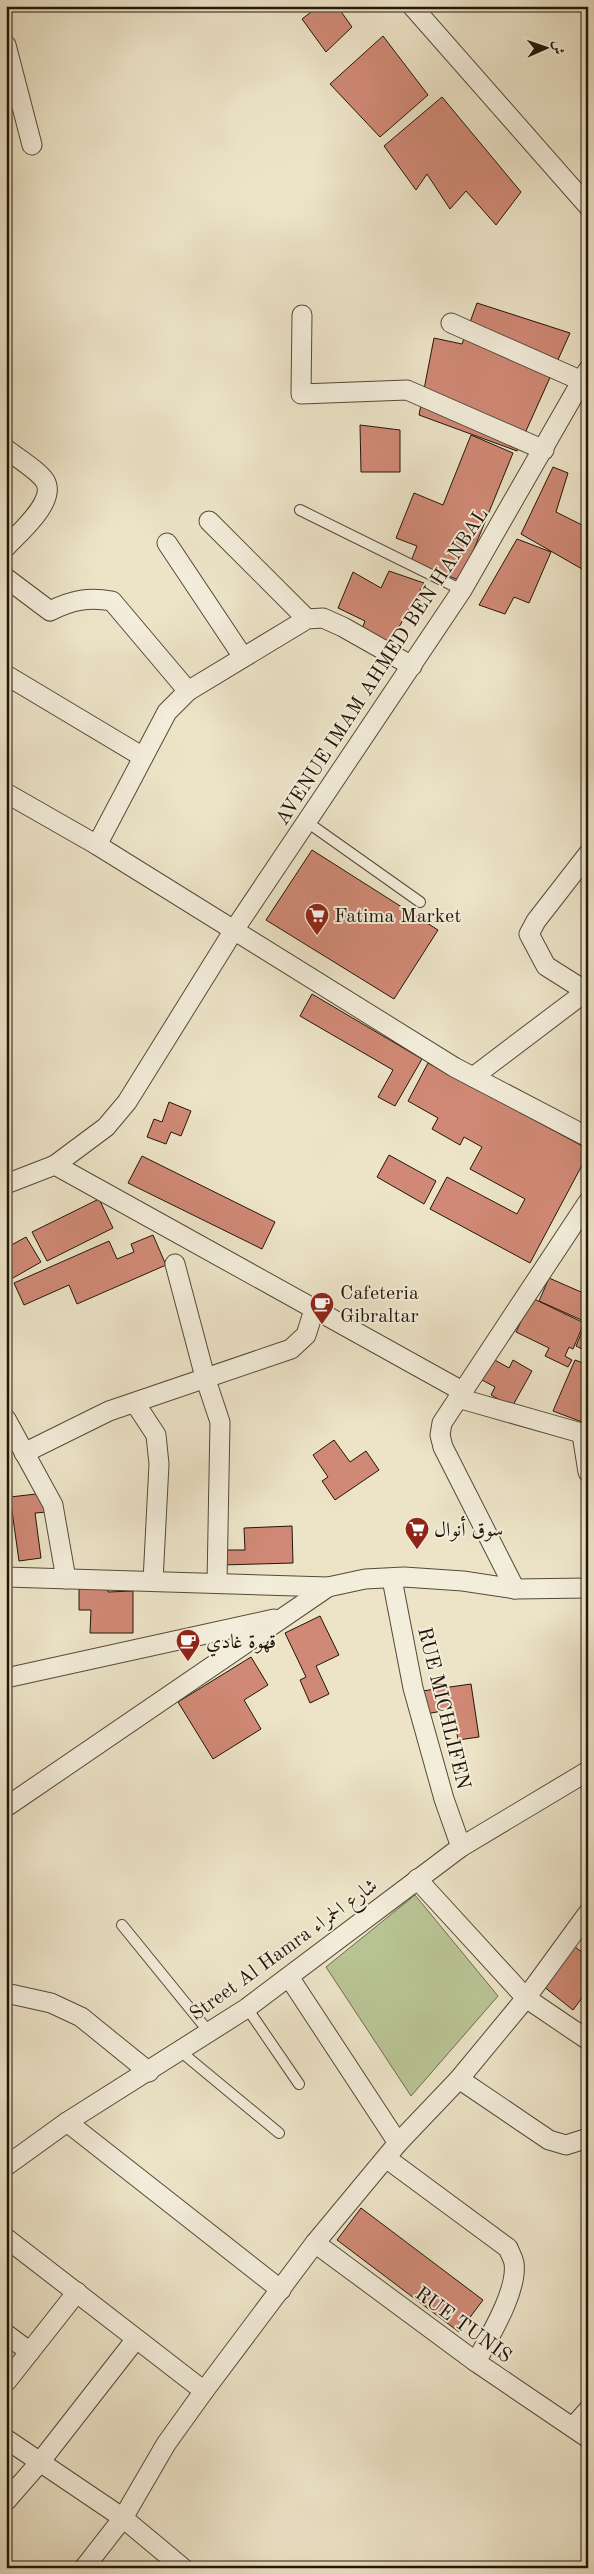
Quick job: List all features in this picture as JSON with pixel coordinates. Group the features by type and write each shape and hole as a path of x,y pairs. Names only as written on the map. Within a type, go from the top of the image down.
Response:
{"street":[{"path":"412,6 588,206"},
{"path":"6,45 32,145"},
{"path":"302,315 301,394 407,390 544,450"},
{"path":"451,323 585,376"},
{"name":"AVENUE IMAM AHMED BEN HANBAL","path":"6,1184 56,1165 106,1127 127,1102 234,930 462,590 585,376"},
{"path":"6,449 45,480 49,492 46,503 6,547"},
{"path":"209,521 307,618"},
{"path":"167,543 243,657"},
{"path":"6,578 50,611 66,603 90,598 112,601 188,691"},
{"path":"97,845 167,712 188,691 307,618 323,618 343,627 412,666"},
{"path":"6,675 143,757"},
{"path":"6,793 97,845 474,1077 588,1137"},
{"path":"474,1077 586,990 546,966 529,934 536,921 588,854"},
{"path":"56,1165 314,1310 460,1395 585,1434 588,1472"},
{"path":"515,1588 442,1447 440,1435 442,1423 588,1202"},
{"path":"175,1264 205,1377 220,1422 217,1583"},
{"path":"24,1453 109,1411 135,1404 205,1377 291,1349 306,1335 314,1310"},
{"path":"135,1404 156,1435 160,1464 153,1581"},
{"path":"6,1419 53,1505 66,1579"},
{"path":"6,1577 328,1586 365,1579 392,1580 404,1577 463,1581 515,1588 588,1588"},
{"name":"RUE MICHLIFEN","path":"392,1580 413,1688 444,1799 461,1847"},
{"path":"6,1807 328,1586"},
{"path":"6,1678 284,1617"},
{"name":"Street Al Hamra شارع الحمراء","path":"6,2166 67,2122 149,2072 247,2008 461,1847 588,1771"},
{"path":"417,1879 526,1998 588,2040"},
{"path":"84,2568 123,2518 166,2444 315,2243 398,2143 459,2079 526,1998 588,1913"},
{"path":"289,1977 398,2143"},
{"path":"6,1993 51,2002 81,2017 149,2072"},
{"path":"459,2079 548,2140 566,2145 588,2138"},
{"path":"67,2122 281,2290"},
{"path":"386,2158 508,2248 514,2262 513,2278 505,2303 476,2362"},
{"path":"6,2238 204,2392"},
{"name":"RUE TUNIS","path":"315,2243 476,2362 580,2432"},
{"path":"6,2382 77,2292"},
{"path":"6,2334 30,2352"},
{"path":"6,2501 40,2462 136,2340"},
{"path":"580,2432 588,2410"},
{"path":"6,2439 123,2518 183,2568"}],"lane":[{"path":"300,510 462,590"},
{"path":"307,822 420,902"},
{"path":"122,1925 209,2032"},
{"path":"247,2008 299,2084"},
{"path":"180,2051 279,2133"}],"green space":[{"path":"415,1895 498,1996 411,2096 326,1967"}],"building":[{"path":"319,6 337,6 352,27 326,52 302,19"},
{"path":"383,36 428,95 380,137 330,84"},
{"path":"442,97 521,192 496,225 466,191 450,209 427,174 416,190 384,146"},
{"path":"477,303 570,333 517,451 419,415 434,338 462,344"},
{"path":"360,425 400,430 400,472 361,472"},
{"path":"471,435 513,453 461,581 411,561 417,546 396,538 414,493 443,505"},
{"path":"553,467 568,473 556,512 588,528 588,556 582,569 521,534"},
{"path":"517,539 551,552 529,603 514,597 505,614 479,605"},
{"path":"389,571 424,583 387,648 360,634 365,621 338,608 353,572 381,588"},
{"path":"312,850 438,930 394,999 266,920"},
{"path":"312,994 422,1059 395,1106 378,1097 393,1070 300,1016"},
{"path":"428,1063 588,1149 588,1154 530,1263 430,1209 447,1177 517,1214 525,1199 470,1169 482,1147 464,1137 460,1145 432,1129 438,1118 408,1101"},
{"path":"169,1102 191,1111 181,1136 171,1132 166,1144 147,1137 154,1119 162,1122"},
{"path":"389,1155 436,1181 424,1204 377,1177"},
{"path":"142,1156 275,1222 262,1249 128,1183"},
{"path":"99,1199 113,1228 47,1261 32,1232"},
{"path":"153,1235 166,1265 77,1304 69,1285 24,1305 14,1283 109,1241 117,1259 134,1252 131,1244"},
{"path":"26,1237 41,1262 6,1282 6,1248"},
{"path":"549,1278 588,1295 588,1352 576,1346 586,1322 539,1301"},
{"path":"532,1298 584,1323 573,1349 569,1347 565,1356 572,1360 568,1367 545,1356 549,1348 516,1332"},
{"path":"493,1359 509,1368 513,1360 532,1371 512,1407 491,1395 495,1387 482,1380"},
{"path":"575,1360 588,1365 588,1408 582,1422 553,1411"},
{"path":"334,1440 350,1462 366,1451 379,1470 335,1500 322,1481 328,1477 313,1455"},
{"path":"45,1493 47,1512 35,1513 41,1558 19,1561 10,1497"},
{"path":"292,1526 293,1563 222,1565 221,1550 245,1550 244,1528"},
{"path":"79,1586 108,1586 108,1592 133,1591 133,1633 90,1633 91,1610 79,1610"},
{"path":"320,1616 339,1655 316,1666 329,1694 310,1703 300,1680 306,1677 285,1633"},
{"path":"251,1657 268,1685 244,1700 261,1729 213,1759 178,1702"},
{"path":"471,1684 479,1737 458,1740 453,1709 426,1714 422,1691"},
{"path":"574,1946 588,1957 588,1990 573,2010 543,1986"},
{"path":"361,2208 483,2300 459,2332 337,2240"}],"place":[{"name":"Fatima Market","path":"317,936"},
{"name":"Cafeteria Gibraltar","path":"322,1325"},
{"name":"سوق أنوال","path":"417,1550"},
{"name":"قهوة غادي","path":"188,1662"}]}
